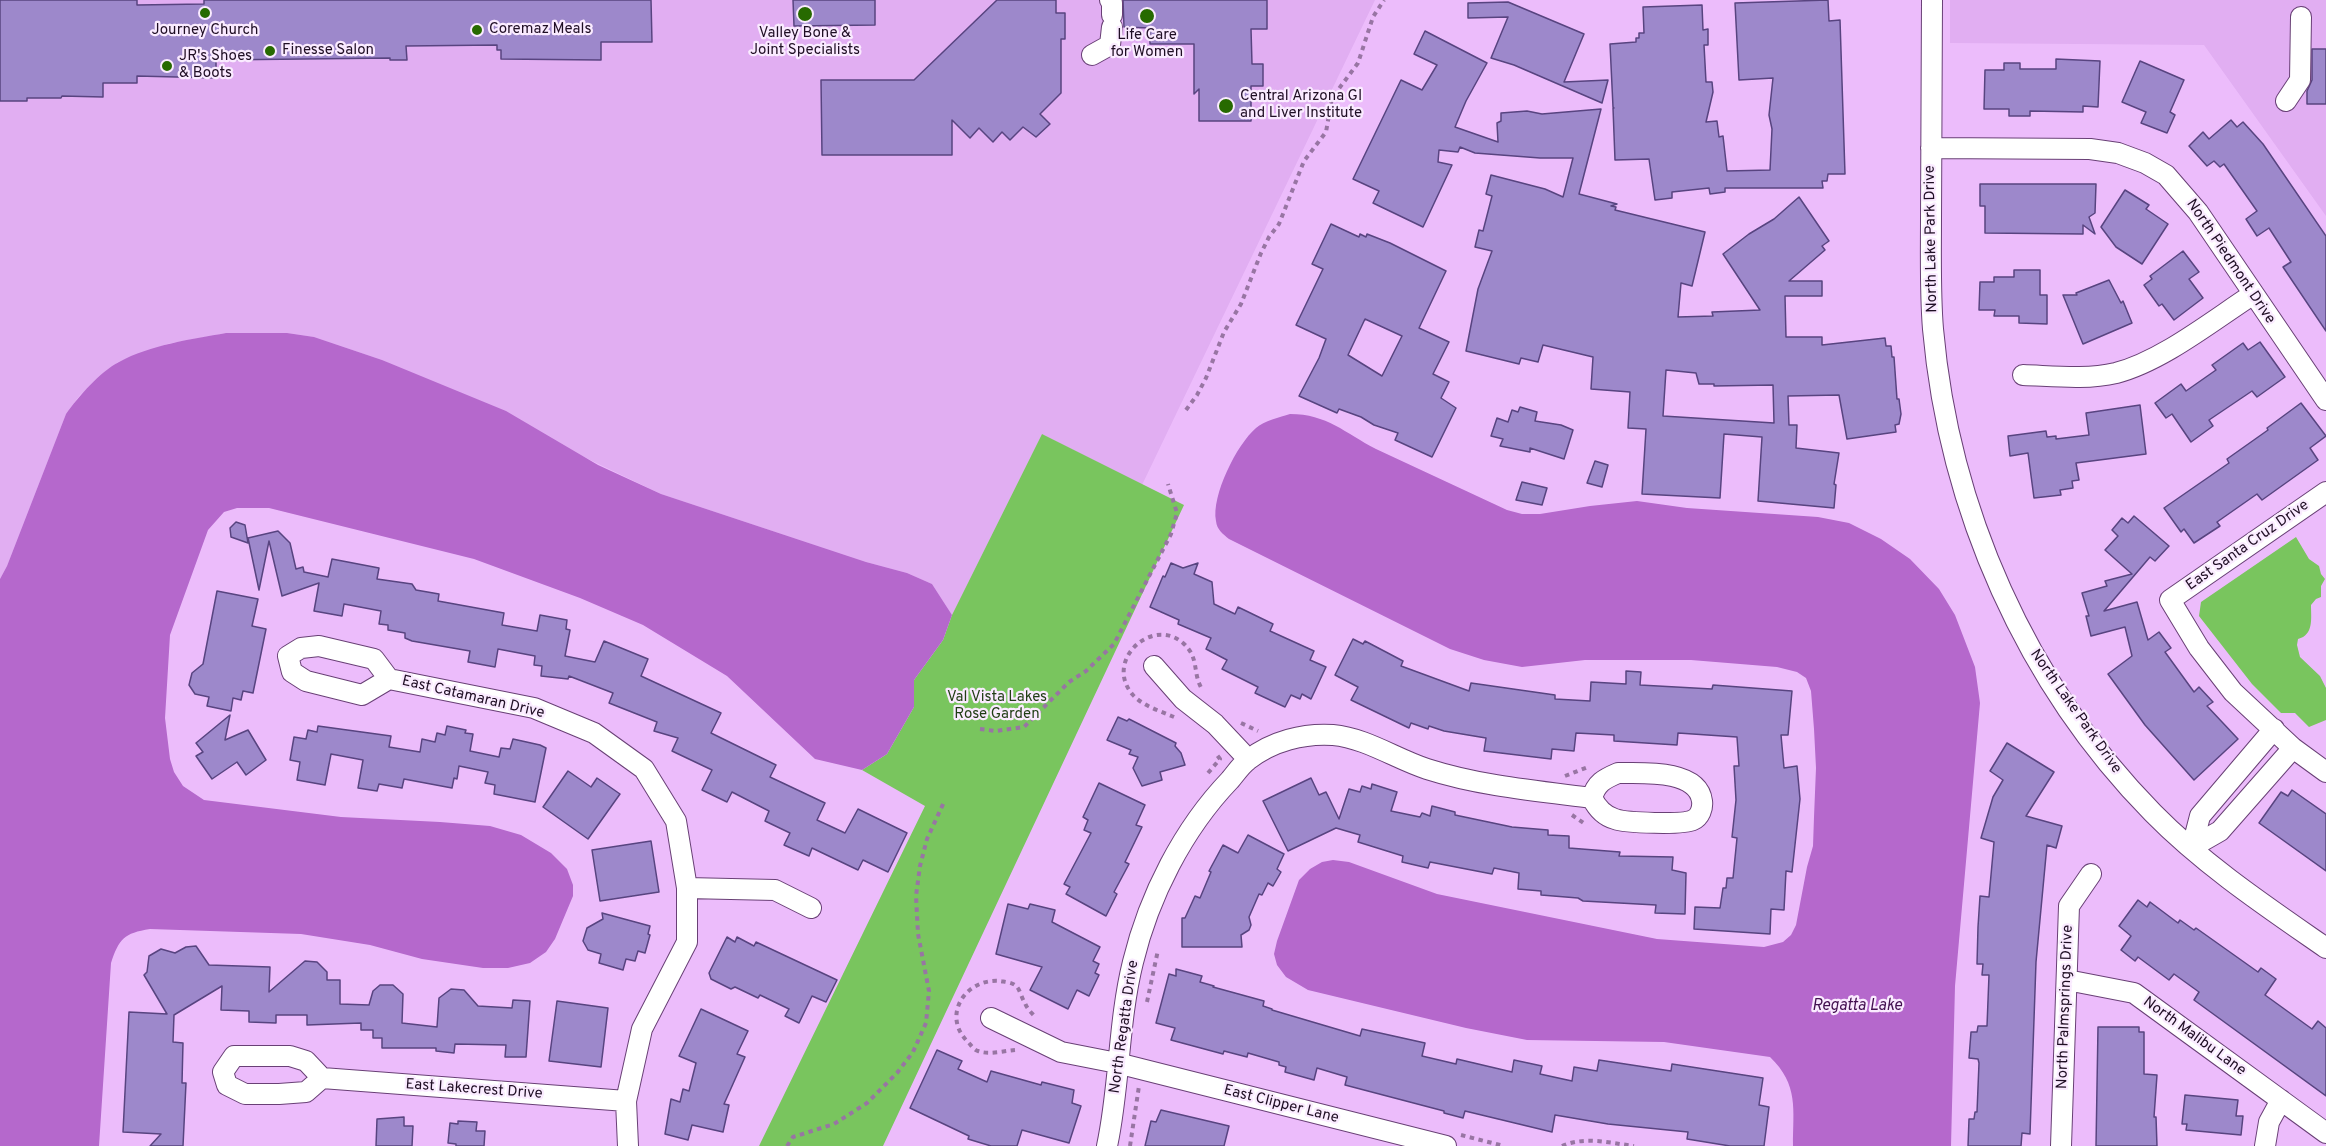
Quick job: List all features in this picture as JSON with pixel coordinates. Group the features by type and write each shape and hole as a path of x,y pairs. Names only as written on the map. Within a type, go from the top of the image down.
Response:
{"street":[{"name":"North Lake Park Drive","path":"1932,0 1931,298 1935,351 1942,400 1966,500 1994,576 2032,651 2066,704 2121,778 2154,814 2192,848 2326,948"},
{"path":"1092,56 1110,45 1111,14"},
{"path":"2286,100 2300,80 2301,17"},
{"name":"North Piedmont Drive","path":"1931,148 2090,149 2118,153 2145,162 2166,175 2184,194 2326,400"},
{"path":"2023,375 2083,377 2114,373 2136,367 2158,356 2252,295"},
{"name":"East Santa Cruz Drive","path":"2274,729 2232,692 2199,648 2170,600 2326,492"},
{"path":"1154,666 1183,699 1215,724 1248,759 1280,742 1298,737 1334,735 1356,740 1426,769 1478,782 1592,798"},
{"name":"East Catamaran Drive","path":"389,679 534,708 594,733 644,769 676,820 687,888 687,942 642,1029 626,1101 628,1146"},
{"path":"2192,848 2200,816 2274,729 2293,748 2326,772"},
{"path":"2192,848 2220,831 2293,748"},
{"name":"North Regatta Drive","path":"1107,1146 1113,1119 1117,1063 1133,962 1152,904 1176,852 1216,795 1248,759"},
{"path":"1618,773 1652,773 1679,778 1695,784 1701,794 1702,805 1699,815 1692,821 1630,822 1613,819 1598,809 1592,798 1595,788 1604,779 1618,773"},
{"name":"North Palmsprings Drive","path":"2061,1146 2069,906 2091,874"},
{"path":"687,888 775,890 811,908"},
{"name":"North Malibu Lane","path":"2067,980 2134,993 2326,1133"},
{"name":"East Clipper Lane","path":"991,1018 1061,1052 1117,1063 1446,1146"},
{"name":"East Lakecrest Drive","path":"322,1078 626,1101"},
{"path":"2265,1146 2269,1122 2281,1100"}],"path":[{"path":"1186,410 1206,378 1224,333 1241,304 1269,237 1279,225 1304,161 1326,132 1332,98 1358,63 1373,17 1384,0"},
{"path":"980,729 996,731 1024,727 1069,682 1086,671 1114,644 1171,534 1177,513 1168,484"},
{"path":"1178,719 1156,711 1134,696 1126,684 1123,669 1127,656 1134,646 1148,637 1166,635 1181,641 1192,654 1197,665 1198,682 1206,695"},
{"path":"1234,718 1250,729 1264,733"},
{"path":"1203,780 1220,759 1215,752"},
{"path":"1554,776 1564,776 1596,763"},
{"path":"788,1146 793,1137 834,1124 867,1103 913,1052 926,1023 929,991 918,933 916,896 927,839 944,802"},
{"path":"1566,810 1590,827"},
{"path":"1145,1012 1161,940"},
{"path":"1017,1050 991,1053 976,1051 963,1037 956,1023 957,1010 964,995 975,984 988,980 1008,982 1017,986 1026,1006 1040,1022"},
{"path":"1130,1146 1139,1087 1139,1069"},
{"path":"1562,1146 1575,1140 1595,1140 1634,1146"}],"shaded area":[{"path":"0,0 1375,0 1142,485 1042,434 952,615 932,584 907,573 866,562 661,494 382,360 314,337 287,333 226,333 167,344 118,362 80,395 66,414 0,579"},
{"path":"1950,0 2326,0 2326,216 2204,45 1950,43"}],"green space":[{"name":"Val Vista Lakes Rose Garden","path":"1042,434 1184,505 883,1146 759,1146 925,806 862,770 887,754 914,707 914,680 943,640 952,615"},
{"path":"2296,537 2309,559 2319,566 2325,579 2321,586 2321,597 2311,605 2309,630 2307,634 2298,639 2297,645 2300,657 2320,676 2326,688 2326,720 2309,727 2295,713 2281,713 2252,684 2199,616 2201,602"}],"water":[{"path":"226,333 287,333 314,337 382,360 506,411 598,465 661,494 866,562 907,573 932,584 952,615 943,640 914,680 914,707 887,754 862,770 815,759 727,676 643,625 580,598 474,559 269,508 237,508 224,512 208,530 170,635 165,718 170,759 174,772 183,786 204,800 341,817 490,826 521,835 551,853 567,869 573,885 573,896 555,939 546,952 530,963 508,968 483,968 422,959 370,945 301,934 150,929 128,935 120,943 111,963 99,1146 0,1146 0,579 66,414 83,392 105,372 131,356 171,343"},
{"name":"Regatta Lake","path":"1290,414 1315,417 1325,421 1376,449 1507,510 1522,514 1540,514 1637,501 1687,508 1818,517 1849,523 1881,539 1910,559 1939,589 1955,615 1975,667 1980,703 1955,986 1951,1146 1793,1146 1793,1109 1790,1088 1779,1067 1770,1057 1664,1042 1527,1040 1466,1028 1308,990 1286,977 1277,965 1274,954 1299,880 1310,869 1322,862 1333,860 1349,862 1437,894 1657,939 1764,947 1783,942 1791,935 1796,925 1813,846 1816,768 1811,691 1806,678 1797,672 1777,667 1691,660 1585,660 1522,667 1484,660 1450,649 1229,539 1221,532 1216,521 1217,498 1227,471 1241,446 1256,428 1268,421"}],"building":[{"path":"0,0 137,0 137,5 204,4 204,0 651,0 652,42 601,42 601,60 501,59 501,50 497,50 497,45 406,46 407,60 390,60 390,58 216,60 216,78 137,76 137,83 103,83 103,97 62,96 61,98 27,98 27,101 0,101"},
{"path":"793,0 875,0 875,25 794,26"},
{"path":"997,0 1056,0 1056,13 1065,13 1065,39 1061,39 1061,93 1040,114 1050,124 1036,137 1023,127 1010,140 1002,132 993,142 979,128 970,138 952,120 952,155 822,155 821,80 914,80"},
{"path":"1123,0 1267,0 1267,29 1251,29 1252,64 1263,64 1263,86 1251,86 1251,121 1199,121 1199,89 1194,94 1194,44 1150,44 1150,28 1124,27"},
{"path":"1828,0 1829,21 1840,20 1845,174 1828,174 1827,181 1822,181 1823,188 1725,188 1725,192 1710,194 1709,188 1672,192 1672,198 1655,200 1649,159 1615,160 1610,44 1636,42 1639,33 1644,33 1643,7 1702,5 1703,30 1708,29 1708,45 1704,45 1706,82 1712,82 1713,92 1706,122 1717,121 1719,137 1723,136 1727,171 1770,170 1772,129 1769,115 1773,78 1739,80 1735,3"},
{"path":"1508,2 1584,34 1564,82 1608,80 1602,103 1514,65 1491,58 1508,17 1468,18 1468,3"},
{"path":"1425,31 1487,63 1455,127 1498,142 1497,123 1501,121 1501,113 1527,111 1542,114 1601,109 1579,194 1617,204 1611,206 1616,207 1615,210 1705,232 1692,286 1681,283 1678,317 1713,316 1712,312 1760,310 1723,254 1774,219 1799,197 1829,241 1822,246 1825,250 1789,281 1822,281 1822,296 1785,296 1786,337 1822,337 1822,345 1885,338 1886,346 1891,346 1892,357 1894,357 1897,399 1899,399 1901,414 1899,424 1895,425 1896,432 1847,439 1839,395 1788,396 1789,425 1797,425 1796,448 1839,453 1834,484 1836,485 1834,508 1758,501 1762,437 1724,434 1720,498 1642,494 1646,429 1628,428 1630,392 1591,389 1593,357 1543,345 1538,362 1521,358 1519,364 1466,351 1478,289 1492,251 1475,247 1479,230 1483,231 1492,196 1486,194 1491,175 1545,189 1563,197 1573,158 1475,153 1460,147 1458,152 1439,150 1438,162 1452,165 1423,227 1373,203 1379,191 1353,179 1401,80 1422,90 1437,65 1414,54","holes":["1666,370 1696,373 1699,384 1773,385 1774,423 1663,416"]},
{"path":"2312,49 2326,49 2326,104 2307,104 2307,91 2312,80"},
{"path":"2056,59 2100,61 2098,107 2083,106 2083,112 2030,111 2030,116 2009,116 2009,109 1984,109 1985,70 2004,70 2004,63 2020,63 2020,69 2056,69"},
{"path":"2140,61 2184,80 2170,112 2175,115 2167,133 2141,123 2146,112 2122,102"},
{"path":"2231,120 2237,127 2243,122 2263,144 2326,236 2326,331 2283,267 2291,262 2269,228 2257,236 2246,219 2257,211 2224,164 2220,167 2214,161 2207,166 2189,146 2203,132 2209,139"},
{"path":"1980,184 2096,184 2095,213 2089,217 2095,234 2083,225 2083,234 1985,233 1985,206 1980,206"},
{"path":"2125,190 2149,205 2146,209 2168,224 2142,264 2116,247 2101,227"},
{"path":"1331,224 1359,237 1360,234 1366,237 1367,234 1390,243 1446,271 1419,328 1449,342 1433,374 1449,382 1441,398 1456,408 1432,457 1395,440 1398,433 1339,409 1337,413 1299,396 1319,358 1326,339 1296,325 1323,269 1312,264","holes":["1365,319 1402,336 1382,376 1348,355"]},
{"path":"2183,251 2199,272 2189,279 2203,298 2174,320 2162,304 2159,306 2144,285 2152,279 2150,276"},
{"path":"2014,270 2040,270 2040,295 2047,295 2047,324 2019,323 2019,316 1994,316 1995,310 1979,310 1980,282 1994,282 1994,277 2014,277"},
{"path":"2109,280 2121,303 2123,301 2132,323 2083,344 2063,295 2077,295 2076,293"},
{"path":"2260,342 2285,377 2257,397 2252,391 2209,420 2213,426 2191,442 2172,414 2166,418 2155,403 2181,384 2186,391 2216,370 2212,365 2243,343 2248,350"},
{"path":"2301,403 2326,436 2310,448 2318,460 2262,500 2257,494 2217,522 2220,526 2194,543 2184,529 2181,532 2164,508 2229,463 2227,459"},
{"path":"2140,405 2146,454 2076,463 2079,480 2072,481 2073,488 2060,490 2061,495 2034,498 2028,453 2010,456 2008,436 2046,431 2047,437 2056,436 2056,439 2089,435 2086,413"},
{"path":"1520,407 1537,412 1535,421 1561,425 1573,430 1564,459 1530,448 1530,452 1500,446 1503,439 1491,436 1497,418 1508,422 1512,410 1518,412"},
{"path":"1595,461 1608,465 1602,487 1587,483"},
{"path":"1522,482 1547,488 1542,505 1516,500"},
{"path":"2134,516 2169,546 2155,561 2150,557 2104,611 2137,602 2148,640 2159,632 2171,648 2165,652 2194,692 2199,687 2213,702 2207,706 2238,739 2194,780 2145,725 2108,674 2132,656 2125,627 2091,636 2086,616 2089,616 2082,593 2107,586 2105,581 2132,574 2105,550 2118,536 2112,530 2122,518 2128,523"},
{"path":"236,522 245,525 248,543 231,537 230,528"},
{"path":"278,531 290,543 296,569 303,567 304,572 328,577 332,559 379,568 377,579 412,584 416,590 439,594 438,601 504,613 502,625 537,631 540,615 567,620 566,629 570,630 565,656 595,662 604,641 648,659 641,676 721,713 711,733 776,765 770,777 825,803 817,820 845,833 858,809 907,833 888,872 863,860 858,870 812,848 809,856 784,845 790,833 765,821 769,811 732,792 727,802 702,790 712,770 672,751 678,738 654,731 657,722 609,703 613,693 569,676 568,679 541,676 542,666 534,665 535,656 498,649 495,667 468,662 470,651 412,641 405,638 405,633 388,630 388,625 379,624 381,611 344,604 342,616 314,611 319,583 282,596 269,541 259,590 248,538"},
{"path":"1171,563 1183,568 1198,563 1194,574 1212,582 1214,604 1235,614 1238,607 1273,624 1270,631 1314,651 1310,660 1326,667 1311,699 1302,694 1300,699 1291,695 1285,707 1255,693 1258,687 1222,669 1227,660 1206,649 1211,638 1178,624 1179,620 1150,607"},
{"path":"217,591 258,599 252,626 266,629 253,693 243,691 241,700 233,698 231,711 207,706 209,697 195,694 189,685 192,673 203,664"},
{"path":"1353,639 1363,644 1365,641 1403,661 1401,666 1469,691 1471,683 1555,695 1555,699 1590,701 1591,682 1626,684 1626,671 1641,672 1640,685 1712,689 1713,685 1792,691 1788,735 1781,735 1784,768 1797,766 1800,799 1792,872 1786,871 1784,910 1771,909 1770,934 1694,929 1695,907 1720,908 1727,878 1733,878 1737,838 1732,837 1736,800 1734,766 1739,766 1737,737 1678,733 1677,745 1614,741 1614,735 1576,733 1574,751 1552,749 1551,759 1484,751 1486,738 1444,731 1429,726 1428,729 1411,723 1409,728 1351,700 1358,687 1335,675"},
{"path":"230,715 225,740 248,730 266,760 246,775 237,762 212,779 196,756 203,752 196,743"},
{"path":"1118,717 1127,721 1129,719 1176,743 1175,746 1181,753 1185,765 1160,772 1162,780 1142,786 1133,768 1138,757 1129,754 1131,750 1107,740"},
{"path":"318,726 391,736 389,747 420,752 422,739 435,742 437,733 445,735 447,726 473,734 470,751 499,757 501,748 510,749 513,739 540,745 546,748 535,802 494,794 495,785 485,783 488,772 459,766 457,779 454,778 452,788 404,779 402,788 379,784 377,791 358,788 363,760 331,754 325,785 297,780 300,762 290,760 294,737 306,739 308,730 317,732"},
{"path":"2007,743 2054,772 2026,816 2062,826 2056,848 2047,845 2036,962 2030,1134 2022,1133 2021,1146 1968,1146 1969,1119 1974,1119 1975,1112 1977,1112 1979,1063 1978,1059 1969,1058 1971,1032 1977,1032 1978,1026 1987,1026 1989,975 1982,975 1983,964 1977,964 1978,927 1980,896 1989,897 1994,842 1981,838 1993,797 2003,780 1990,771"},
{"path":"568,771 591,787 597,778 620,794 588,839 543,807"},
{"path":"1311,778 1319,795 1326,792 1339,819 1349,789 1360,792 1362,786 1371,789 1372,784 1397,792 1391,811 1420,817 1422,813 1430,816 1432,806 1455,812 1455,815 1512,827 1548,830 1548,835 1569,836 1569,848 1620,852 1619,856 1673,857 1672,870 1686,873 1685,914 1655,913 1656,905 1583,901 1578,898 1541,895 1541,891 1518,889 1519,873 1494,868 1492,874 1430,862 1428,868 1402,862 1403,856 1358,842 1360,835 1336,828 1288,851 1263,801"},
{"path":"1099,783 1145,805 1136,825 1142,827 1125,862 1129,864 1114,892 1117,894 1106,916 1066,894 1070,887 1064,884 1091,833 1084,830 1088,820 1083,817"},
{"path":"2292,790 2326,814 2326,871 2259,823 2281,792 2288,796"},
{"path":"1248,835 1284,854 1277,869 1281,872 1273,886 1268,883 1262,895 1259,894 1249,917 1251,925 1249,930 1241,935 1242,947 1182,947 1182,918 1185,918 1195,896 1200,898 1211,872 1209,871 1223,845 1238,853"},
{"path":"651,841 659,892 600,901 592,850"},
{"path":"2138,900 2147,907 2150,902 2178,923 2180,920 2194,930 2196,928 2258,972 2261,968 2276,979 2265,995 2312,1029 2318,1021 2326,1028 2326,1096 2194,1000 2199,992 2174,974 2169,980 2138,957 2135,961 2121,950 2131,936 2119,926"},
{"path":"1008,904 1028,909 1030,904 1055,910 1052,922 1100,947 1093,961 1099,964 1095,973 1099,975 1089,996 1077,990 1068,1009 1030,990 1042,967 996,954"},
{"path":"602,913 650,926 645,953 638,951 635,961 626,959 623,970 599,963 601,954 588,950 583,941 587,928 603,919"},
{"path":"727,937 735,942 737,937 754,946 756,942 837,980 826,1002 812,996 799,1023 785,1016 789,1009 760,995 758,998 711,979 709,973"},
{"path":"196,946 209,965 270,967 269,992 305,961 317,962 327,972 327,980 340,980 340,1004 369,1005 373,991 380,985 393,985 403,994 402,1023 437,1027 439,998 451,989 464,990 478,1006 512,1008 513,1000 530,1001 526,1057 505,1057 506,1045 455,1044 454,1053 436,1051 436,1048 382,1048 382,1038 373,1038 373,1030 361,1030 361,1023 307,1025 307,1015 276,1015 276,1023 249,1022 249,1011 221,1010 222,986 174,1015 173,1042 183,1043 182,1083 186,1083 183,1146 150,1146 161,1134 123,1132 129,1012 167,1014 144,975 147,972 149,956 161,949 175,953 186,947"},
{"path":"1176,969 1202,976 1200,982 1213,987 1264,1001 1263,1006 1272,1010 1360,1036 1362,1029 1425,1043 1422,1056 1456,1064 1457,1059 1512,1072 1514,1060 1542,1066 1540,1074 1572,1081 1574,1067 1597,1071 1599,1060 1671,1071 1672,1064 1763,1078 1759,1105 1769,1107 1764,1146 1730,1146 1687,1139 1688,1132 1608,1124 1555,1115 1552,1132 1465,1111 1463,1118 1345,1085 1347,1077 1317,1068 1314,1080 1285,1072 1286,1067 1279,1065 1279,1062 1248,1053 1247,1057 1224,1051 1223,1054 1171,1040 1175,1028 1156,1023 1169,974 1176,976"},
{"path":"557,1001 608,1008 601,1067 549,1061"},
{"path":"701,1009 748,1031 737,1054 745,1057 724,1104 729,1105 723,1132 692,1125 688,1140 665,1134 671,1099 680,1102 683,1089 689,1091 696,1063 679,1056"},
{"path":"2098,1027 2139,1027 2139,1032 2144,1032 2144,1074 2157,1075 2154,1117 2156,1117 2157,1146 2096,1146"},
{"path":"937,1050 962,1061 958,1069 987,1082 991,1071 1041,1085 1042,1082 1074,1090 1072,1103 1081,1106 1069,1143 1022,1130 1017,1146 991,1146 968,1139 969,1136 910,1108"},
{"path":"2185,1095 2238,1100 2236,1116 2243,1116 2241,1135 2186,1130 2187,1124 2182,1124"},
{"path":"1161,1110 1229,1126 1224,1146 1145,1146 1151,1121 1156,1122"},
{"path":"404,1117 404,1126 413,1126 412,1146 376,1146 377,1119"},
{"path":"458,1121 477,1122 476,1131 485,1131 484,1146 456,1146 456,1144 448,1143 450,1123 458,1124"}],"place":[{"name":"Journey Church","path":"205,13"},
{"name":"Valley Bone & Joint Specialists","path":"805,14"},
{"name":"Life Care for Women","path":"1147,16"},
{"name":"Coremaz Meals","path":"477,30"},
{"name":"Finesse Salon","path":"270,51"},
{"name":"JR's Shoes & Boots","path":"167,66"},
{"name":"Central Arizona GI and Liver Institute","path":"1226,106"}]}
